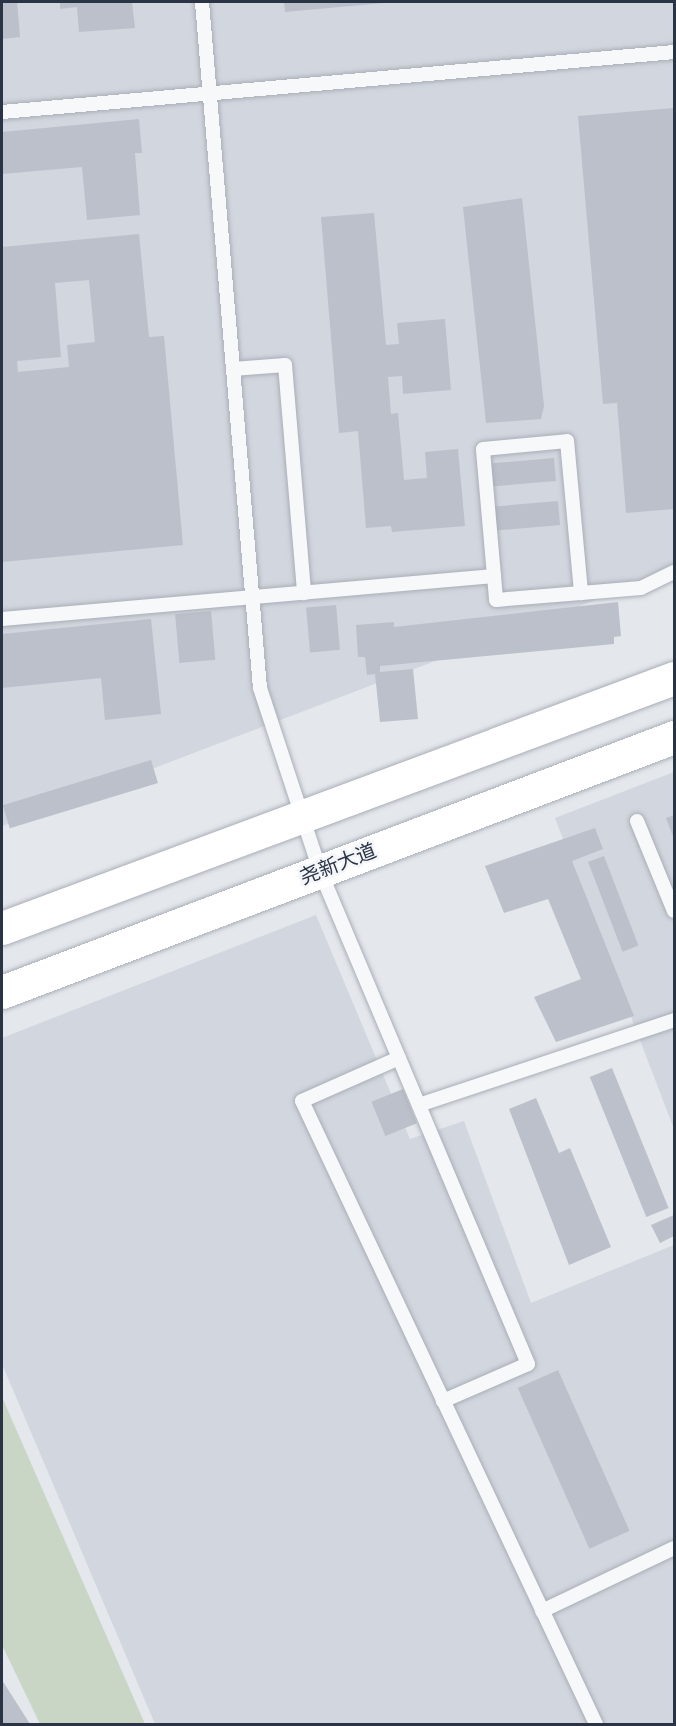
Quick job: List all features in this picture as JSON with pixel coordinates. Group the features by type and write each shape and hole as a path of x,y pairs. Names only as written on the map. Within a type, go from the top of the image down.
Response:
{"main road":[{"path":"2,928 675,678"},
{"name":"尧新大道","path":"2,992 675,737"}],"lane":[{"path":"202,2 260,688 299,818 320,871 528,1364 443,1401"},
{"path":"2,112 210,91 675,52"},
{"path":"233,369 285,365 304,593"},
{"path":"581,593 567,441 483,449 496,600 581,593 641,588 675,572"},
{"path":"2,619 494,576"},
{"path":"637,820 675,911"},
{"path":"419,1105 675,1020"},
{"path":"399,1058 302,1101 596,1725"},
{"path":"542,1611 675,1548"}],"shaded area":[{"path":"2,2 674,2 674,570 2,826"},
{"path":"674,772 674,1129 555,818"},
{"path":"316,915 410,1139 464,1121 531,1303 674,1245 674,1724 155,1724 2,1364 2,1038"}],"green space":[{"path":"2,1397 145,1724 40,1724 2,1645"}],"building":[{"path":"2,2 17,2 20,37 2,39"},
{"path":"60,2 132,2 135,28 79,32 77,7 60,9"},
{"path":"284,2 384,2 384,3 285,12"},
{"path":"674,108 674,509 626,513 617,403 603,404 578,116"},
{"path":"139,119 142,153 135,153 140,215 87,220 82,167 2,174 2,132"},
{"path":"522,198 544,406 541,419 486,423 463,207"},
{"path":"374,213 386,345 399,344 397,323 445,319 451,390 403,394 402,376 388,377 391,414 398,413 404,480 427,478 425,452 458,449 465,526 392,532 391,526 366,528 358,431 339,433 321,217"},
{"path":"139,234 149,337 164,336 183,545 2,562 2,247","holes":["89,280 95,342 67,345 69,367 18,372 17,361 61,357 55,283"]},
{"path":"554,458 556,481 492,486 490,464"},
{"path":"558,501 560,525 495,531 493,507"},
{"path":"618,602 621,636 614,637 614,644 380,666 380,672 413,669 418,719 380,722 375,674 367,675 365,657 358,657 356,625 394,622 394,627"},
{"path":"336,605 340,650 310,652 306,608"},
{"path":"211,611 215,660 179,663 175,614"},
{"path":"151,619 161,714 105,720 101,678 2,688 2,634"},
{"path":"151,760 158,783 10,828 3,805"},
{"path":"674,815 674,839 666,818"},
{"path":"595,828 603,849 572,861 634,1016 556,1042 534,997 581,979 548,899 504,913 485,866"},
{"path":"604,856 638,946 623,952 588,862"},
{"path":"612,1068 669,1208 646,1217 590,1077"},
{"path":"403,1089 417,1123 385,1136 371,1102"},
{"path":"536,1098 559,1153 570,1148 611,1247 569,1265 509,1109"},
{"path":"674,1215 674,1236 660,1243 651,1225"},
{"path":"558,1370 630,1531 589,1549 518,1388"},
{"path":"2,1680 30,1724 2,1724"}]}
